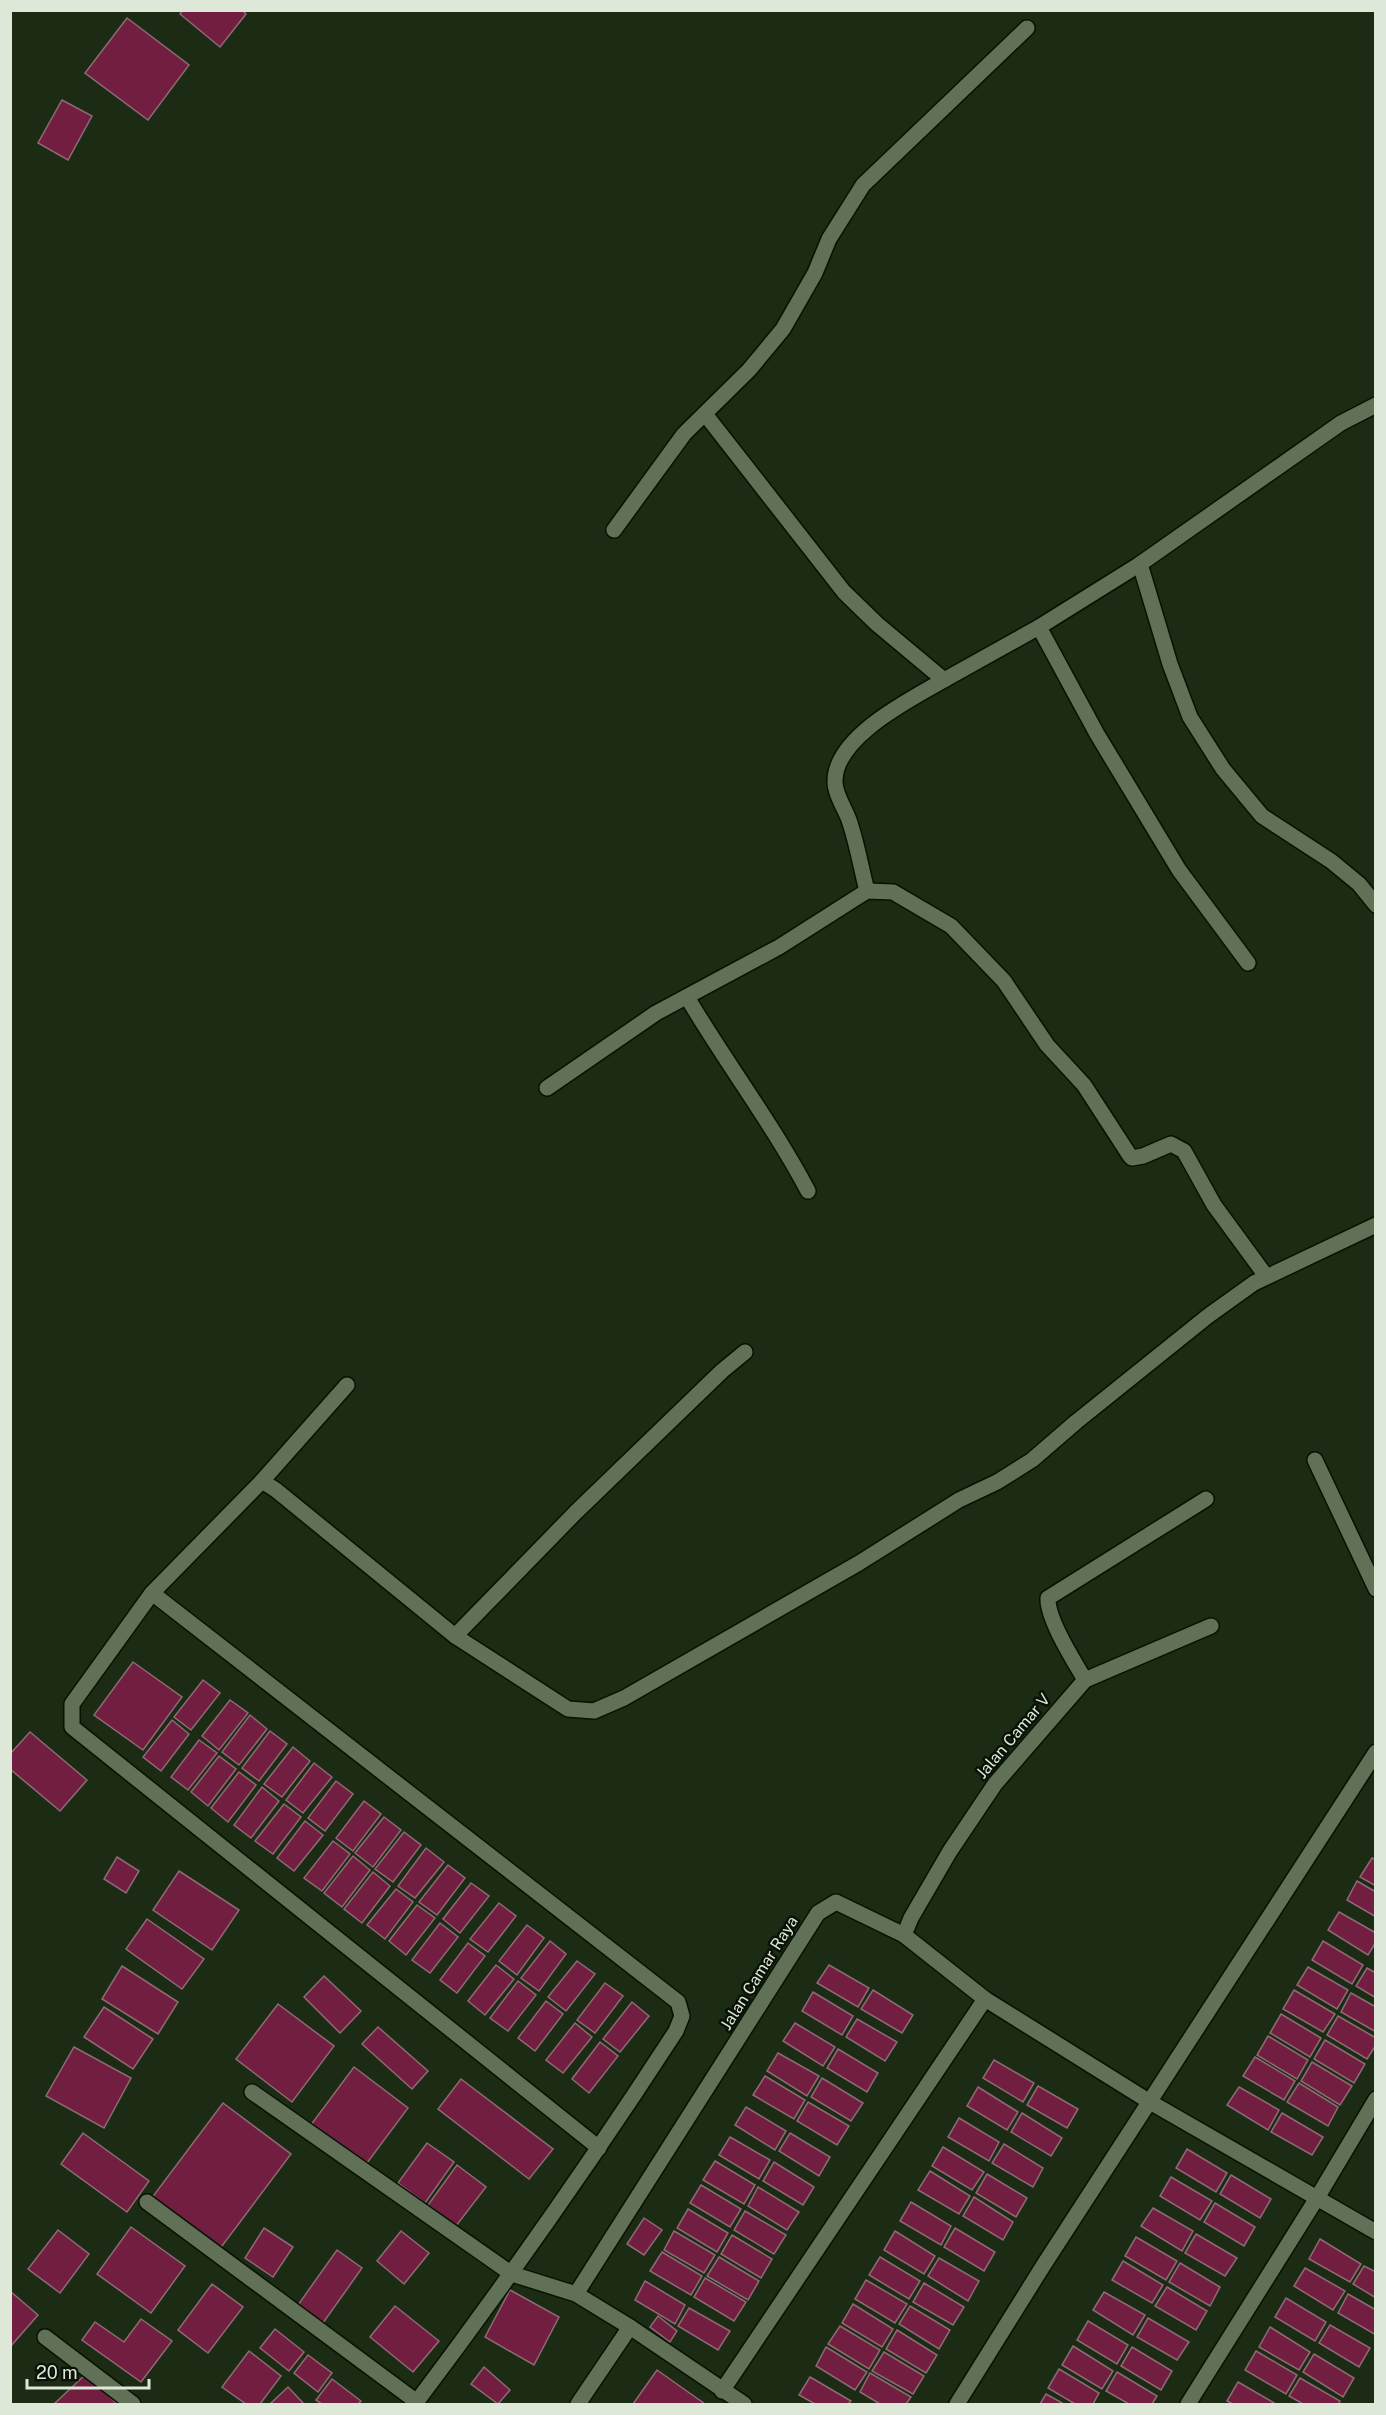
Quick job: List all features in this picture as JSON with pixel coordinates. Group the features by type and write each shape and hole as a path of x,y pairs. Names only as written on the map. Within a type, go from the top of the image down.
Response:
{"street":[{"path":"614,530 684,434 749,370 783,329 815,273 829,239 863,185 1027,28"},
{"path":"867,891 850,822 835,785 836,770 845,753 859,736 907,702 1039,627 1140,564 1341,423 1376,405"},
{"path":"705,414 844,592 877,624 944,680"},
{"path":"1140,564 1170,664 1190,717 1223,769 1262,816 1331,861 1359,884 1376,905"},
{"path":"1039,627 1097,734 1179,870 1248,963"},
{"path":"547,1088 656,1012 779,947 867,891 893,892 951,926 1004,981 1047,1045 1084,1085 1132,1158 1143,1156 1171,1144 1182,1149 1214,1205 1266,1276"},
{"path":"687,997 717,1048 768,1119 808,1191"},
{"path":"262,1481 455,1636 568,1709 594,1711 678,1668 859,1563 959,1500 997,1482 1032,1460 1208,1316 1266,1276 1376,1225"},
{"path":"455,1636 576,1512 722,1371 745,1352"},
{"path":"347,1385 262,1481 152,1593 72,1704 72,1727 599,2148"},
{"path":"1315,1460 1376,1589"},
{"path":"1085,1680 1049,1611 1048,1598 1206,1499"},
{"path":"147,2202 416,2403 512,2274 599,2148 676,2031 681,2016 678,2002 152,1593"},
{"name":"Jalan Camar V","path":"904,1935 911,1918 994,1784 1085,1680 1211,1626"},
{"path":"957,2404 1043,2266 1376,1752"},
{"name":"Jalan Camar Raya","path":"576,2294 818,1913 836,1902 904,1935 985,1999 1150,2102 1376,2232"},
{"path":"722,2391 985,1999"},
{"path":"252,2092 512,2274 576,2294 630,2327 744,2404"},
{"path":"1188,2404 1376,2099"},
{"path":"578,2404 630,2327"},
{"path":"45,2337 133,2404"}],"building":[{"path":"183,10 242,10 246,14 220,47 180,14"},
{"path":"127,18 189,65 148,120 85,73"},
{"path":"62,100 92,116 68,160 38,143"},
{"path":"133,1662 182,1697 143,1750 94,1715"},
{"path":"203,1680 220,1693 191,1730 174,1717"},
{"path":"230,1700 248,1713 219,1750 202,1736"},
{"path":"250,1715 267,1729 239,1765 222,1752"},
{"path":"172,1720 189,1734 161,1771 143,1757"},
{"path":"270,1731 287,1744 259,1781 242,1768"},
{"path":"30,1732 87,1780 60,1811 10,1769 10,1754"},
{"path":"199,1740 217,1753 188,1790 171,1777"},
{"path":"293,1747 310,1761 282,1797 264,1784"},
{"path":"219,1756 236,1769 208,1806 191,1792"},
{"path":"314,1763 332,1777 303,1813 286,1800"},
{"path":"239,1772 256,1785 228,1822 211,1808"},
{"path":"336,1781 353,1794 325,1831 308,1818"},
{"path":"262,1787 279,1801 251,1838 234,1825"},
{"path":"364,1801 381,1814 353,1851 336,1838"},
{"path":"284,1804 301,1817 273,1854 255,1841"},
{"path":"384,1817 401,1830 373,1867 355,1853"},
{"path":"305,1821 323,1835 294,1871 277,1858"},
{"path":"404,1832 421,1845 393,1882 375,1869"},
{"path":"333,1841 350,1854 322,1891 304,1878"},
{"path":"426,1848 444,1862 415,1898 398,1886"},
{"path":"353,1856 370,1870 342,1907 324,1893"},
{"path":"117,1857 139,1871 126,1893 104,1879"},
{"path":"1372,1858 1376,1860 1376,1886 1360,1877"},
{"path":"448,1865 465,1878 437,1915 419,1902"},
{"path":"179,1871 239,1910 212,1950 153,1910"},
{"path":"373,1872 390,1886 362,1923 344,1909"},
{"path":"1357,1881 1376,1892 1376,1917 1347,1900"},
{"path":"471,1883 489,1896 460,1933 443,1919"},
{"path":"396,1889 413,1902 385,1939 367,1925"},
{"path":"499,1903 516,1916 488,1952 470,1939"},
{"path":"417,1905 435,1918 406,1955 389,1941"},
{"path":"1339,1912 1376,1933 1376,1942 1368,1955 1328,1930"},
{"path":"147,1919 204,1959 182,1989 126,1949"},
{"path":"440,1923 458,1937 430,1973 412,1960"},
{"path":"527,1925 544,1938 517,1975 499,1961"},
{"path":"550,1941 566,1954 539,1991 521,1978"},
{"path":"1323,1941 1363,1965 1352,1984 1312,1960"},
{"path":"468,1943 485,1956 457,1993 440,1980"},
{"path":"577,1961 595,1974 566,2011 548,1997"},
{"path":"496,1965 514,1979 485,2015 468,2001"},
{"path":"829,1965 869,1988 858,2007 817,1983"},
{"path":"122,1966 178,2002 158,2034 102,1999"},
{"path":"1308,1967 1348,1990 1337,2009 1297,1985"},
{"path":"1367,1968 1376,1973 1376,1998 1356,1986"},
{"path":"324,1976 361,2011 340,2033 304,1997"},
{"path":"518,1981 536,1995 508,2031 490,2018"},
{"path":"605,1983 623,1996 595,2033 577,2020"},
{"path":"873,1990 913,2015 902,2033 861,2009"},
{"path":"1294,1990 1335,2014 1323,2032 1283,2009"},
{"path":"813,1992 853,2016 842,2035 802,2011"},
{"path":"1351,1993 1376,2007 1376,2032 1341,2012"},
{"path":"546,2001 563,2014 535,2051 518,2038"},
{"path":"632,2002 649,2016 620,2052 603,2039"},
{"path":"278,2004 334,2046 292,2102 236,2059"},
{"path":"104,2007 153,2039 133,2069 84,2037"},
{"path":"1281,2014 1321,2038 1310,2057 1270,2033"},
{"path":"1338,2016 1376,2038 1376,2045 1367,2059 1327,2035"},
{"path":"857,2019 897,2042 885,2061 846,2037"},
{"path":"575,2023 592,2037 563,2073 546,2060"},
{"path":"795,2023 835,2047 823,2066 783,2041"},
{"path":"378,2027 428,2071 412,2089 362,2044"},
{"path":"1268,2036 1308,2060 1297,2079 1257,2055"},
{"path":"1325,2040 1365,2064 1354,2083 1314,2059"},
{"path":"600,2042 618,2056 589,2093 572,2079"},
{"path":"74,2047 131,2078 104,2128 46,2096"},
{"path":"838,2049 878,2073 867,2092 827,2068"},
{"path":"778,2053 819,2076 807,2096 767,2071"},
{"path":"1255,2057 1295,2081 1284,2100 1243,2076"},
{"path":"994,2060 1034,2083 1023,2102 983,2078"},
{"path":"1312,2062 1352,2086 1340,2105 1301,2081"},
{"path":"354,2067 408,2108 364,2167 310,2126"},
{"path":"765,2076 805,2100 794,2119 753,2095"},
{"path":"822,2078 863,2103 851,2121 811,2097"},
{"path":"461,2079 553,2149 529,2179 438,2109"},
{"path":"1299,2083 1338,2107 1328,2126 1287,2102"},
{"path":"1038,2086 1078,2109 1067,2128 1027,2105"},
{"path":"978,2087 1018,2112 1007,2130 967,2106"},
{"path":"1239,2087 1279,2110 1268,2130 1227,2105"},
{"path":"808,2102 849,2126 837,2145 797,2121"},
{"path":"223,2103 291,2154 219,2250 151,2199"},
{"path":"746,2107 786,2131 775,2150 735,2125"},
{"path":"1022,2113 1062,2138 1051,2156 1011,2132"},
{"path":"1282,2113 1323,2137 1312,2155 1271,2132"},
{"path":"959,2118 999,2142 989,2161 948,2137"},
{"path":"83,2133 149,2181 127,2212 61,2164"},
{"path":"790,2133 830,2157 819,2176 779,2151"},
{"path":"730,2137 770,2160 759,2179 719,2155"},
{"path":"427,2143 454,2162 425,2203 398,2183"},
{"path":"1004,2144 1043,2168 1033,2187 992,2163"},
{"path":"943,2147 984,2172 972,2190 932,2166"},
{"path":"1187,2149 1227,2173 1216,2192 1176,2168"},
{"path":"715,2161 755,2185 744,2204 703,2180"},
{"path":"774,2162 814,2187 803,2205 763,2181"},
{"path":"457,2165 486,2187 456,2226 428,2205"},
{"path":"930,2171 970,2196 959,2214 918,2190"},
{"path":"987,2174 1027,2198 1016,2217 976,2193"},
{"path":"1231,2175 1271,2199 1260,2218 1220,2194"},
{"path":"1171,2177 1212,2201 1200,2220 1160,2196"},
{"path":"701,2185 741,2209 730,2227 690,2203"},
{"path":"758,2187 799,2212 787,2230 748,2206"},
{"path":"974,2197 1013,2222 1003,2240 963,2216"},
{"path":"911,2202 951,2226 941,2245 900,2221"},
{"path":"1215,2203 1255,2227 1244,2246 1204,2222"},
{"path":"1153,2208 1193,2231 1182,2251 1141,2226"},
{"path":"688,2209 728,2233 717,2252 677,2228"},
{"path":"745,2211 786,2235 774,2254 734,2230"},
{"path":"644,2218 662,2230 644,2255 627,2244"},
{"path":"131,2227 185,2266 151,2313 97,2274"},
{"path":"264,2228 293,2247 273,2277 245,2258"},
{"path":"955,2228 995,2252 984,2271 944,2247"},
{"path":"58,2230 89,2254 60,2293 28,2269"},
{"path":"401,2231 429,2253 404,2284 377,2261"},
{"path":"674,2231 715,2255 704,2273 664,2250"},
{"path":"895,2231 935,2256 924,2274 884,2250"},
{"path":"1196,2234 1237,2258 1225,2276 1185,2253"},
{"path":"732,2235 772,2259 761,2278 721,2254"},
{"path":"1136,2237 1177,2261 1166,2280 1125,2256"},
{"path":"1320,2239 1361,2264 1350,2282 1309,2259"},
{"path":"337,2250 362,2268 323,2323 298,2305"},
{"path":"662,2252 702,2276 691,2295 650,2271"},
{"path":"719,2257 759,2281 748,2300 707,2276"},
{"path":"880,2257 920,2281 909,2299 869,2275"},
{"path":"939,2258 979,2281 968,2301 928,2276"},
{"path":"1123,2261 1163,2285 1152,2303 1112,2280"},
{"path":"1180,2263 1220,2287 1210,2306 1169,2282"},
{"path":"1364,2266 1376,2272 1376,2298 1353,2284"},
{"path":"1305,2268 1345,2291 1333,2310 1294,2286"},
{"path":"705,2278 746,2302 734,2321 694,2297"},
{"path":"866,2280 907,2304 895,2323 855,2299"},
{"path":"645,2281 685,2305 675,2324 635,2300"},
{"path":"924,2283 964,2307 953,2325 913,2302"},
{"path":"212,2284 243,2307 208,2353 178,2330"},
{"path":"1167,2287 1207,2311 1196,2330 1155,2306"},
{"path":"510,2290 559,2317 534,2365 485,2337"},
{"path":"10,2291 38,2315 10,2347"},
{"path":"1104,2292 1145,2315 1133,2335 1093,2310"},
{"path":"1348,2294 1376,2310 1376,2335 1338,2313"},
{"path":"1286,2298 1326,2322 1315,2341 1275,2317"},
{"path":"853,2304 893,2329 882,2347 842,2323"},
{"path":"395,2306 439,2341 413,2372 370,2337"},
{"path":"910,2306 950,2330 939,2349 899,2324"},
{"path":"689,2308 730,2331 718,2350 678,2326"},
{"path":"658,2316 677,2331 670,2342 650,2327"},
{"path":"1148,2318 1189,2342 1177,2360 1137,2337"},
{"path":"141,2319 172,2341 141,2382 82,2340 95,2322 124,2342"},
{"path":"1088,2321 1128,2345 1117,2364 1077,2340"},
{"path":"1330,2325 1370,2348 1359,2367 1319,2343"},
{"path":"840,2326 880,2350 869,2369 828,2344"},
{"path":"1270,2327 1310,2352 1299,2370 1259,2347"},
{"path":"275,2329 304,2352 289,2371 260,2348"},
{"path":"897,2330 937,2355 926,2373 886,2349"},
{"path":"1073,2346 1113,2371 1102,2389 1062,2365"},
{"path":"826,2347 867,2372 855,2390 816,2366"},
{"path":"1132,2347 1172,2371 1161,2390 1121,2366"},
{"path":"249,2351 281,2376 260,2404 246,2404 222,2387"},
{"path":"1256,2351 1297,2375 1286,2394 1245,2370"},
{"path":"884,2352 924,2376 913,2394 872,2371"},
{"path":"1314,2354 1354,2378 1343,2397 1303,2372"},
{"path":"308,2355 332,2373 318,2392 294,2373"},
{"path":"484,2367 510,2390 498,2404 471,2384"},
{"path":"1059,2369 1099,2393 1093,2404 1075,2404 1048,2388"},
{"path":"657,2370 705,2404 633,2404"},
{"path":"1117,2372 1157,2396 1152,2404 1129,2404 1106,2391"},
{"path":"87,2373 117,2404 54,2404"},
{"path":"870,2373 911,2397 906,2404 880,2404 860,2392"},
{"path":"810,2377 851,2401 848,2404 815,2404 799,2395"},
{"path":"1300,2378 1340,2401 1339,2404 1303,2404 1289,2396"},
{"path":"332,2379 361,2401 358,2404 322,2404 316,2400"},
{"path":"1238,2382 1276,2404 1233,2404 1227,2401"},
{"path":"288,2387 304,2404 270,2404"},
{"path":"1046,2394 1064,2404 1040,2404"}]}
